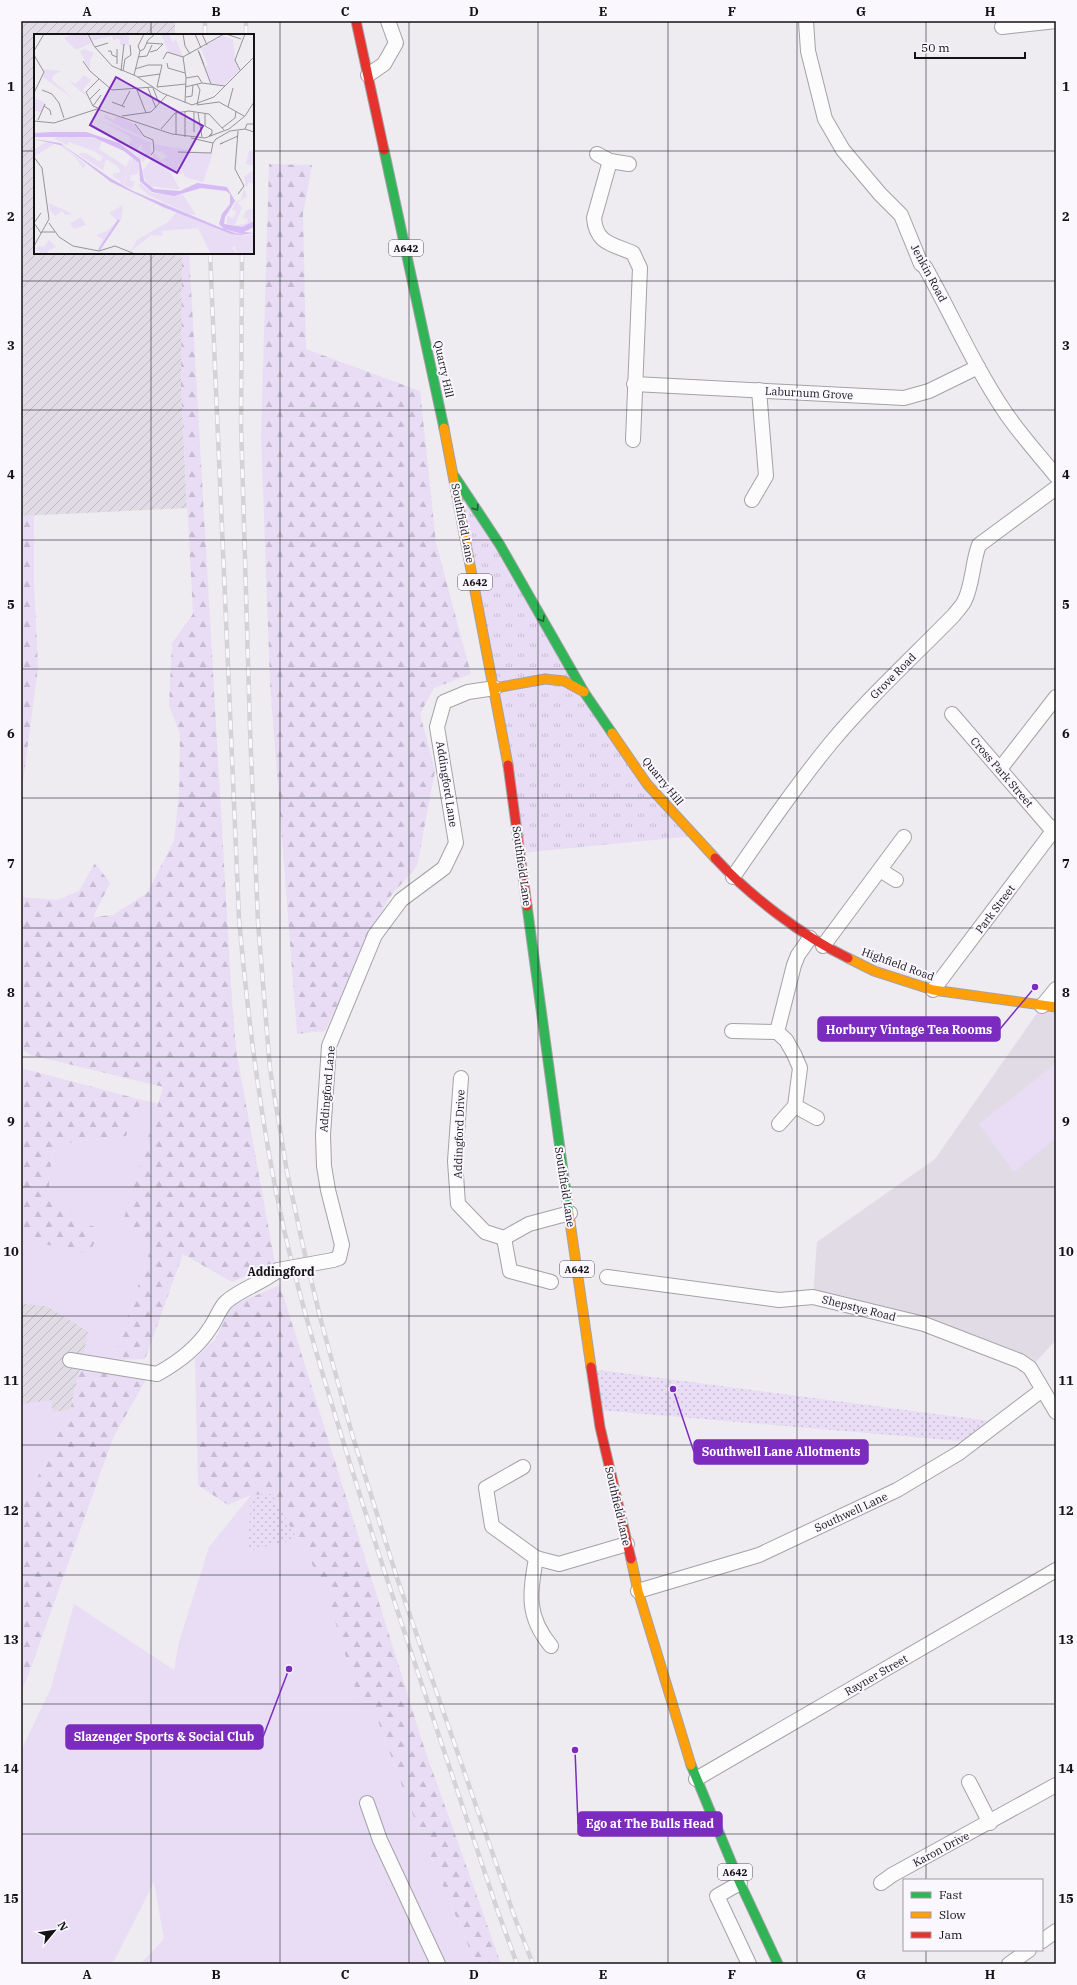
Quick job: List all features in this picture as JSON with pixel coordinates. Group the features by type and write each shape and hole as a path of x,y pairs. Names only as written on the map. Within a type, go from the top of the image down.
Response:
{"main road":[{"name":"Quarry Hill","path":"356,21 454,475 500,545 584,692 647,784 733,877"},
{"name":"Southfield Lane","path":"454,475 506,749 564,1179 600,1427 638,1591 696,1779 740,1883 778,1964"},
{"name":"Quarry Hill","path":"495,688 545,679 564,681 584,692"},
{"name":"Highfield Road","path":"733,877 810,938 823,946 874,970 933,990 1049,1006"}],"street":[{"path":"368,75 384,64 396,43 388,21"},
{"name":"Jenkin Road","path":"806,21 808,52 824,120 843,150 880,194 901,216 922,264 946,304 978,367 1005,412 1056,476"},
{"path":"1002,28 1056,21"},
{"path":"597,154 610,161 630,164"},
{"path":"610,161 594,218 595,227 604,241 633,253 640,268 634,384 633,440"},
{"name":"Laburnum Grove","path":"634,384 908,397 929,391 978,367"},
{"path":"752,500 766,476 759,390"},
{"name":"Grove Road","path":"733,877 782,806 830,744 865,705 958,611 964,602 969,587 974,558 979,545 1056,488"},
{"name":"Addingford Lane","path":"70,1360 157,1374 168,1368 200,1341 227,1302 253,1285 268,1278 278,1270 339,1258 342,1245 328,1190 324,1166 323,1135 329,1046 375,935 401,900 444,868 456,843 437,727 444,702 468,692 495,688"},
{"path":"1000,769 1056,697"},
{"name":"Cross Park Street","path":"952,714 1054,829"},
{"name":"Park Street","path":"933,990 1054,829"},
{"path":"823,946 904,837"},
{"path":"880,870 896,880"},
{"path":"777,1032 794,965 798,954 810,938"},
{"path":"1049,1006 1056,988"},
{"path":"732,1031 777,1032 786,1040 794,1054 800,1068 794,1106 779,1124"},
{"name":"Addingford Drive","path":"461,1078 456,1161 458,1204 485,1232 504,1238"},
{"path":"794,1106 817,1118"},
{"path":"551,1282 510,1271 504,1238 529,1224 570,1213"},
{"name":"Shepstye Road","path":"607,1277 779,1300 813,1297 924,1324 1020,1361 1030,1368 1056,1412"},
{"name":"Southwell Lane","path":"638,1591 759,1555 897,1490 959,1453 1042,1390"},
{"path":"523,1467 486,1488 492,1526 536,1558 560,1564 627,1544"},
{"path":"536,1558 530,1601 540,1634 551,1646"},
{"name":"Rayner Street","path":"696,1779 1056,1570"},
{"path":"969,1782 990,1823"},
{"name":"Karon Drive","path":"881,1883 896,1881 990,1823 1056,1785"},
{"path":"367,1803 380,1840 438,1964"},
{"path":"740,1883 717,1896 749,1964"},
{"path":"1043,1940 1056,1931"},
{"path":"1009,1964 1028,1951"}],"shaded area":[{"path":"21,21 175,21 175,34 34,34 34,254 182,254 181,387 187,508 21,516"},
{"path":"1042,1006 1056,1007 1056,1340 1030,1368 1020,1361 813,1297 817,1242 935,1159"},
{"path":"21,1303 47,1306 89,1332 70,1410 53,1412 21,1404"}],"green space":[{"path":"269,164 312,165 303,214 306,349 420,391 436,543 471,674 434,688 420,714 435,771 417,866 388,899 325,1031 297,1034 270,683 261,435"},
{"path":"182,254 189,254 231,986 236,1050 275,1263 232,1282 183,1254 145,1359 113,1360 153,1241 122,1225 163,1087 31,1055 21,1049 21,897 57,900 79,891 95,863 110,883 93,917 113,915 147,893 174,841 179,793 180,733 169,706 172,643 193,614 181,387"},
{"path":"454,475 584,692 694,836 520,853"},
{"path":"34,515 34,584 38,667 21,797 21,516"},
{"path":"1055,1064 1056,1138 1014,1172 979,1124"},
{"path":"21,1068 142,1100 126,1136 68,1143 52,1153 49,1186 63,1204 67,1216 100,1229 92,1248 80,1253 55,1246 30,1242 21,1230"},
{"path":"142,1100 161,1104 153,1241 113,1360 83,1356 88,1332 48,1306 21,1303 21,1230 30,1242 55,1246 100,1229 67,1216 63,1204 49,1186 52,1153 68,1143 126,1136"},
{"path":"280,1285 424,1747 501,1964 476,1964 411,1810 372,1705 361,1708 325,1587 272,1495 251,1495 228,1505 198,1485 195,1359 216,1338 231,1306"},
{"path":"591,1369 997,1422 972,1442 598,1410"},
{"path":"80,1370 147,1378 113,1438 28,1676 21,1691 21,1511 70,1410"},
{"path":"51,1400 53,1412 70,1410 21,1511 21,1404"},
{"path":"272,1494 325,1587 361,1707 372,1705 411,1810 476,1964 140,1964 164,1939 154,1882 114,1961 109,1964 21,1964 21,1751 51,1688 74,1604 174,1670 179,1642 209,1547 251,1495"},
{"path":"272,1494 297,1539 248,1551 251,1495"}],"railway":[{"path":"205,21 205,34"},
{"path":"246,21 246,34"},
{"path":"210,254 239,918 251,1034 268,1149 283,1225 308,1325 338,1424 410,1648 498,1912 517,1964"},
{"path":"242,254 241,423 250,729 258,922 270,1069 287,1172 320,1317 352,1434 397,1578 516,1921 533,1964"}],"traffic: fast":[{"path":"384,150 444,428"},
{"path":"455,477 500,545 584,692 612,733"},
{"path":"527,906 569,1215"},
{"path":"691,1765 740,1883 778,1964"}],"traffic: slow":[{"path":"444,428 508,765"},
{"path":"495,688 545,679 564,681 584,692"},
{"path":"612,733 647,784 715,858"},
{"path":"848,958 874,971 933,990 1056,1007"},
{"path":"569,1215 591,1367"},
{"path":"631,1559 638,1591 691,1765"}],"traffic: jam":[{"path":"356,21 384,150"},
{"path":"508,765 527,906"},
{"path":"715,858 744,887 777,914 795,927 848,958"},
{"path":"591,1367 600,1427 631,1559"}],"place":[{"name":"Horbury Vintage Tea Rooms","path":"1035,987"},
{"name":"Southwell Lane Allotments","path":"673,1389"},
{"name":"Slazenger Sports & Social Club","path":"289,1669"},
{"name":"Ego at The Bulls Head","path":"575,1750"}],"district":[{"name":"Addingford","path":"281,1271"}]}
